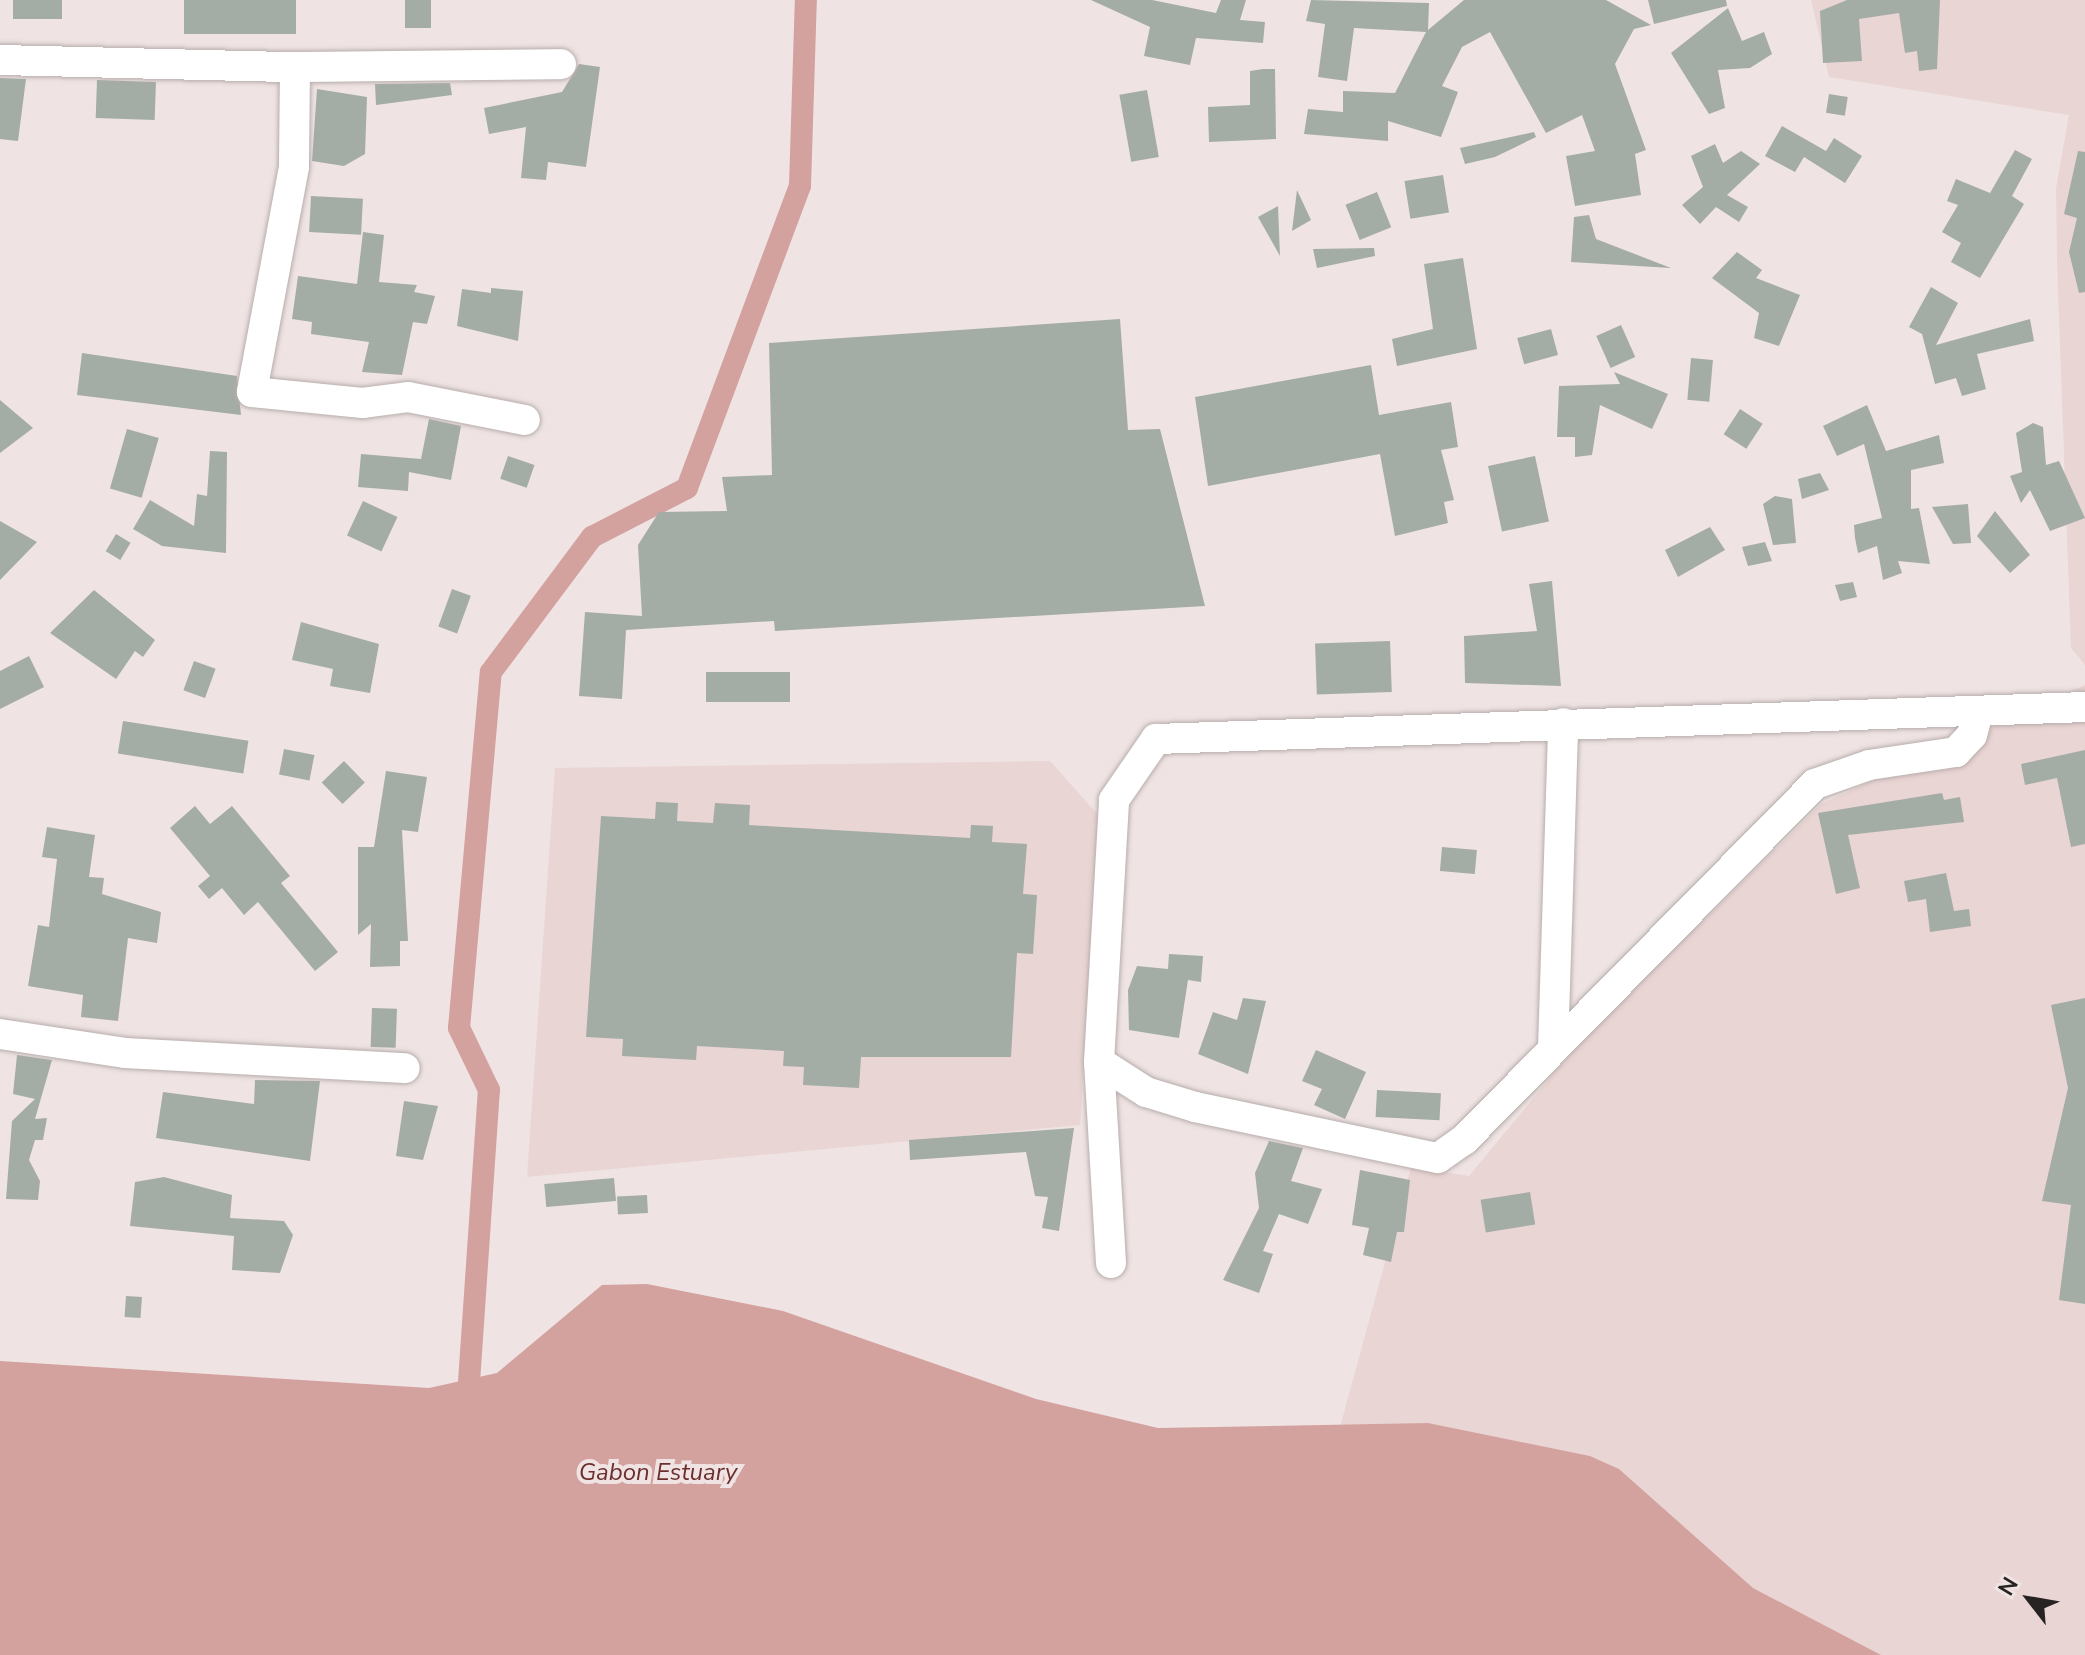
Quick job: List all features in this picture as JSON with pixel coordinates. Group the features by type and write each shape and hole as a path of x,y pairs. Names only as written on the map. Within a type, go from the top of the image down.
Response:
{"street":[{"path":"0,60 295,67 561,64"},
{"path":"295,67 294,167 252,392 362,403 408,397 525,420"},
{"path":"1111,1263 1099,1062 1114,800 1156,739 2085,707"},
{"path":"1099,1062 1163,1098 1438,1158 1553,1049 1815,784 1869,765 1956,752 1972,735 1978,712"},
{"path":"1553,1049 1563,723"},
{"path":"0,1034 125,1053 405,1068"}],"shaded area":[{"path":"1811,0 2085,0 2085,665 2071,648 2057,263 2056,188 2069,115 1829,77"},
{"path":"2085,685 2085,1655 1881,1655 1753,1588 1619,1469 1590,1456 1428,1423 1340,1427 1411,1167 1469,1176 1573,1050 1821,804"},
{"path":"1050,761 1099,816 1080,1125 527,1177 555,768"}],"water":[{"name":"Gabon Estuary","path":"647,1284 783,1311 1036,1399 1158,1428 1428,1423 1590,1456 1619,1469 1753,1588 1881,1655 0,1655 0,1361 429,1388 497,1373 602,1285"}],"building":[{"path":"13,0 62,0 62,19 13,19"},
{"path":"184,0 296,0 296,34 184,34"},
{"path":"405,0 431,0 431,28 405,28"},
{"path":"1091,0 1152,0 1216,13 1221,0 1246,0 1240,20 1265,22 1263,43 1196,38 1190,65 1144,56 1150,27"},
{"path":"1311,0 1429,3 1428,30 1464,0 1606,0 1651,25 1634,29 1615,64 1646,150 1635,154 1641,195 1575,206 1566,156 1595,151 1582,115 1546,133 1490,32 1462,47 1442,86 1458,92 1441,137 1388,121 1388,141 1304,134 1308,109 1343,112 1343,91 1395,93 1426,32 1354,28 1347,81 1318,77 1325,24 1306,21"},
{"path":"1648,0 1726,0 1727,6 1654,24"},
{"path":"1847,0 1940,0 1937,69 1919,71 1917,51 1905,53 1899,13 1859,19 1862,61 1823,63 1820,11"},
{"path":"1728,8 1742,41 1764,32 1772,54 1750,68 1718,70 1725,108 1709,114 1671,53"},
{"path":"579,64 600,67 586,167 548,162 546,180 521,178 526,127 489,134 484,108 562,92"},
{"path":"1275,69 1276,139 1209,142 1208,107 1250,105 1250,71"},
{"path":"0,78 26,79 18,141 0,139"},
{"path":"97,80 156,82 155,120 96,118"},
{"path":"450,83 452,95 376,105 375,84"},
{"path":"317,89 367,97 365,154 344,166 312,161"},
{"path":"1147,90 1159,157 1131,162 1119,95"},
{"path":"1829,94 1848,97 1845,116 1826,113"},
{"path":"1782,126 1826,151 1834,138 1862,156 1845,183 1804,157 1795,172 1765,156"},
{"path":"1534,132 1536,137 1495,157 1465,164 1460,148"},
{"path":"1715,144 1723,163 1741,151 1760,164 1727,195 1748,207 1739,222 1716,207 1700,224 1682,205 1703,187 1691,156"},
{"path":"2015,150 2032,159 2012,196 2024,204 1980,278 1951,262 1961,243 1942,232 1958,205 1947,201 1956,179 1990,193"},
{"path":"2078,151 2085,152 2085,292 2079,293 2069,252 2077,218 2064,214"},
{"path":"1443,175 1449,213 1410,219 1404,181"},
{"path":"1297,190 1311,220 1292,231"},
{"path":"1377,192 1391,227 1360,240 1345,205"},
{"path":"311,196 363,199 361,235 309,232"},
{"path":"1278,206 1280,256 1258,217"},
{"path":"1589,215 1596,239 1671,268 1571,262 1574,217"},
{"path":"363,232 384,235 379,282 417,285 414,292 435,296 427,324 413,322 402,375 362,372 369,342 311,334 312,322 292,319 298,276 357,284"},
{"path":"1374,248 1375,256 1317,268 1313,249"},
{"path":"1737,252 1762,270 1756,278 1800,295 1779,346 1754,338 1759,313 1712,278"},
{"path":"1463,258 1477,349 1397,366 1392,339 1433,329 1424,264"},
{"path":"1931,287 1958,303 1936,345 2030,319 2034,341 1977,354 1986,389 1962,396 1956,378 1935,384 1922,334 1909,327"},
{"path":"491,288 523,291 518,341 457,326 462,289 491,293"},
{"path":"1120,319 1128,430 1160,429 1205,606 775,631 774,621 626,630 622,699 579,696 585,612 642,616 638,545 659,512 727,511 722,477 772,475 769,343"},
{"path":"1621,325 1635,357 1611,368 1596,336"},
{"path":"1551,329 1558,355 1524,364 1517,338"},
{"path":"82,353 237,376 241,415 77,395"},
{"path":"1691,358 1713,360 1709,402 1687,400"},
{"path":"1371,365 1379,415 1451,402 1458,447 1441,450 1454,500 1444,502 1448,523 1395,536 1380,454 1208,486 1195,397"},
{"path":"1614,372 1668,394 1652,429 1600,405 1592,455 1575,457 1575,437 1557,437 1559,386 1620,384"},
{"path":"0,400 33,428 0,453"},
{"path":"1867,405 1886,451 1939,435 1944,463 1911,470 1911,509 1919,508 1930,564 1898,561 1902,573 1883,580 1877,546 1858,553 1855,538 1854,525 1882,518 1864,444 1837,456 1823,426"},
{"path":"1740,409 1763,424 1746,449 1724,434"},
{"path":"429,419 461,426 451,480 409,472 408,491 358,487 361,454 421,459"},
{"path":"2033,423 2043,427 2046,465 2059,461 2085,518 2050,531 2030,490 2021,503 2010,476 2022,472 2016,433"},
{"path":"127,429 159,438 142,498 110,489"},
{"path":"210,451 227,452 226,553 162,546 133,529 150,500 194,526 197,494 207,496"},
{"path":"508,456 534,465 527,488 500,479"},
{"path":"1535,456 1549,522 1502,532 1488,466"},
{"path":"1820,473 1829,490 1802,499 1798,479"},
{"path":"1775,496 1792,499 1796,543 1773,545 1763,504"},
{"path":"363,501 397,517 381,551 347,535"},
{"path":"1968,504 1971,543 1953,544 1932,507"},
{"path":"1995,511 2030,555 2010,573 1977,536"},
{"path":"0,521 37,542 0,580"},
{"path":"1710,527 1725,550 1678,577 1665,550"},
{"path":"116,534 131,543 120,560 106,551"},
{"path":"1765,542 1772,561 1748,566 1742,547"},
{"path":"1552,581 1561,686 1465,683 1464,636 1537,631 1529,584"},
{"path":"1853,582 1857,597 1840,601 1835,585"},
{"path":"452,589 471,596 457,633 438,627"},
{"path":"94,590 155,640 143,657 135,651 116,679 50,633"},
{"path":"301,622 379,644 370,693 330,686 333,669 292,660"},
{"path":"1390,641 1392,692 1317,695 1315,644"},
{"path":"29,656 44,687 0,709 0,671"},
{"path":"194,661 216,669 205,698 183,690"},
{"path":"706,672 790,672 790,702 706,702"},
{"path":"123,721 248,741 243,773 118,754"},
{"path":"284,749 314,755 309,780 279,775"},
{"path":"2085,750 2085,844 2071,847 2057,778 2025,785 2021,764"},
{"path":"344,761 365,783 343,804 322,783"},
{"path":"386,771 427,777 418,832 402,830 408,941 400,941 400,966 370,967 371,924 358,935 358,847 374,847"},
{"path":"1942,793 1944,800 1960,797 1964,822 1848,835 1860,888 1836,894 1818,813"},
{"path":"656,802 678,803 677,821 713,823 715,803 750,805 749,825 970,838 971,825 993,826 992,842 1027,844 1023,894 1037,895 1033,954 1017,953 1011,1057 861,1057 859,1088 803,1085 804,1067 783,1066 784,1051 697,1046 696,1060 622,1056 623,1039 586,1037 601,816 655,819"},
{"path":"195,806 210,824 232,806 290,876 281,883 338,952 315,971 258,902 244,915 222,888 209,899 198,886 210,876 170,828"},
{"path":"47,827 95,835 89,877 104,878 102,894 161,912 157,943 128,938 118,1021 81,1017 83,995 28,986 38,925 49,927 57,859 42,857"},
{"path":"1442,847 1477,850 1475,874 1440,871"},
{"path":"1946,873 1954,911 1969,909 1971,926 1930,932 1926,899 1908,902 1904,881"},
{"path":"1169,954 1203,956 1201,982 1188,980 1179,1038 1129,1030 1128,990 1137,966 1168,969"},
{"path":"1243,998 1266,1001 1248,1074 1198,1054 1213,1012 1237,1020"},
{"path":"2085,998 2085,1304 2059,1300 2071,1205 2042,1201 2068,1088 2051,1005"},
{"path":"372,1008 397,1009 396,1048 371,1047"},
{"path":"1316,1050 1366,1072 1345,1119 1314,1105 1322,1089 1302,1081"},
{"path":"17,1055 52,1060 35,1119 47,1118 43,1140 35,1140 29,1160 40,1181 38,1200 6,1199 12,1121 35,1099 13,1094"},
{"path":"255,1080 320,1081 310,1161 156,1138 163,1092 254,1104"},
{"path":"1377,1090 1441,1093 1439,1120 1376,1117"},
{"path":"404,1101 438,1106 423,1160 396,1156"},
{"path":"1074,1128 1059,1231 1042,1228 1048,1197 1035,1196 1026,1152 910,1160 909,1140"},
{"path":"1269,1141 1303,1148 1291,1181 1322,1189 1308,1224 1279,1214 1263,1251 1273,1254 1259,1293 1223,1280 1259,1208 1255,1173"},
{"path":"1360,1170 1410,1180 1404,1232 1397,1232 1391,1262 1363,1255 1369,1228 1352,1225"},
{"path":"164,1177 232,1195 230,1218 284,1221 293,1235 280,1273 232,1270 234,1236 130,1226 135,1182"},
{"path":"614,1178 616,1201 546,1207 544,1184"},
{"path":"1530,1192 1535,1225 1486,1232 1481,1200"},
{"path":"647,1195 648,1213 618,1215 617,1197"},
{"path":"126,1296 142,1297 140,1318 125,1317"}],"waterway":[{"path":"469,1382 489,1090 459,1028 491,672 592,537 687,488 800,186 806,0"}]}
